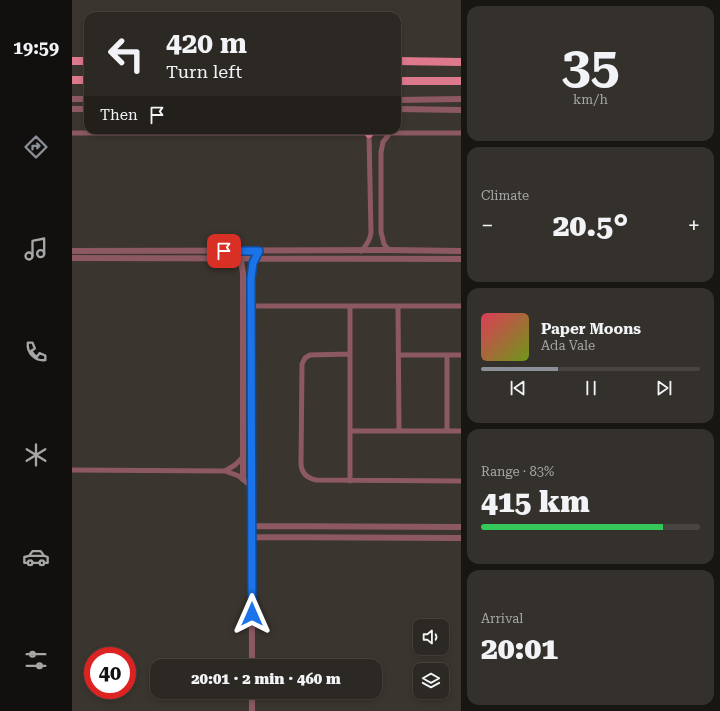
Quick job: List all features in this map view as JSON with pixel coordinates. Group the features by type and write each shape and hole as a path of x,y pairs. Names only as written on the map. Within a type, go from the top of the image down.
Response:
{"main road":[{"path":"72,61 84,61"},
{"path":"401,61 461,62"},
{"path":"72,80 84,80"},
{"path":"401,81 461,81"}],"street":[{"path":"72,99 84,99"},
{"path":"401,100 461,100"},
{"path":"72,109 84,109"},
{"path":"401,109 461,110"},
{"path":"72,133 84,133"},
{"path":"401,133 461,133"},
{"path":"361,250 369,240 370,232 368,134"},
{"path":"389,134 383,142 380,152 381,232 383,240 389,250"},
{"path":"72,251 461,251"},
{"path":"238,251 241,258 243,273 243,479"},
{"path":"252,659 251,274 252,266 259,251"},
{"path":"72,258 461,259"},
{"path":"252,306 461,306"},
{"path":"350,306 350,481"},
{"path":"398,306 399,431"},
{"path":"350,354 314,354 307,356 303,361 301,367 301,467 304,474 307,477 316,480 461,481"},
{"path":"399,355 461,355"},
{"path":"447,355 447,431"},
{"path":"350,431 461,431"},
{"path":"225,471 235,466 243,457"},
{"path":"72,470 225,471 235,474 252,487"},
{"path":"252,526 461,527"},
{"path":"252,537 461,538"},
{"path":"252,699 252,711"}],"route":[{"path":"224,251 259,251 253,263 251,278 252,614"}]}
